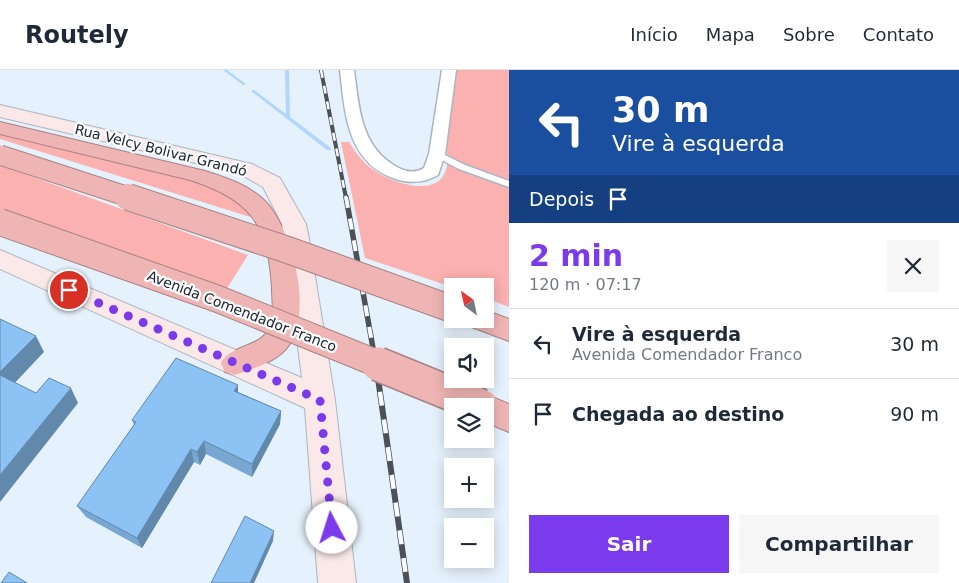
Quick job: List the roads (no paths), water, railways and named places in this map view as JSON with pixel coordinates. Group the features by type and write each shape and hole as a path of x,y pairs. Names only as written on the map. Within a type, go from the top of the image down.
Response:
{"highway":[{"path":"0,128 218,182 250,200 271,226 284,271 288,317 275,344 264,351 234,363"},
{"path":"0,155 285,249 444,306"},
{"name":"Avenida Comendador Franco","path":"0,222 218,299 461,398"},
{"path":"494,324 509,330"},
{"path":"494,412 509,418"}],"street":[{"path":"347,70 356,130 365,151 386,169 406,178 421,178 432,171 437,154 448,70"},
{"name":"Rua Velcy Bolivar Grandó","path":"0,111 245,168 272,183 294,224 297,238 320,400 337,583"},
{"path":"0,259 320,400"},
{"name":"Avenida Comendador Franco","path":"269,378 289,374 314,362"}],"lane":[{"path":"437,154 462,167 509,184"}],"waterway":[{"path":"225,70 244,84"},
{"path":"287,70 288,117"},
{"path":"253,91 329,149"}],"railway":[{"path":"321,70 346,198"},
{"path":"346,197 376,365"},
{"path":"376,364 407,583"}]}
